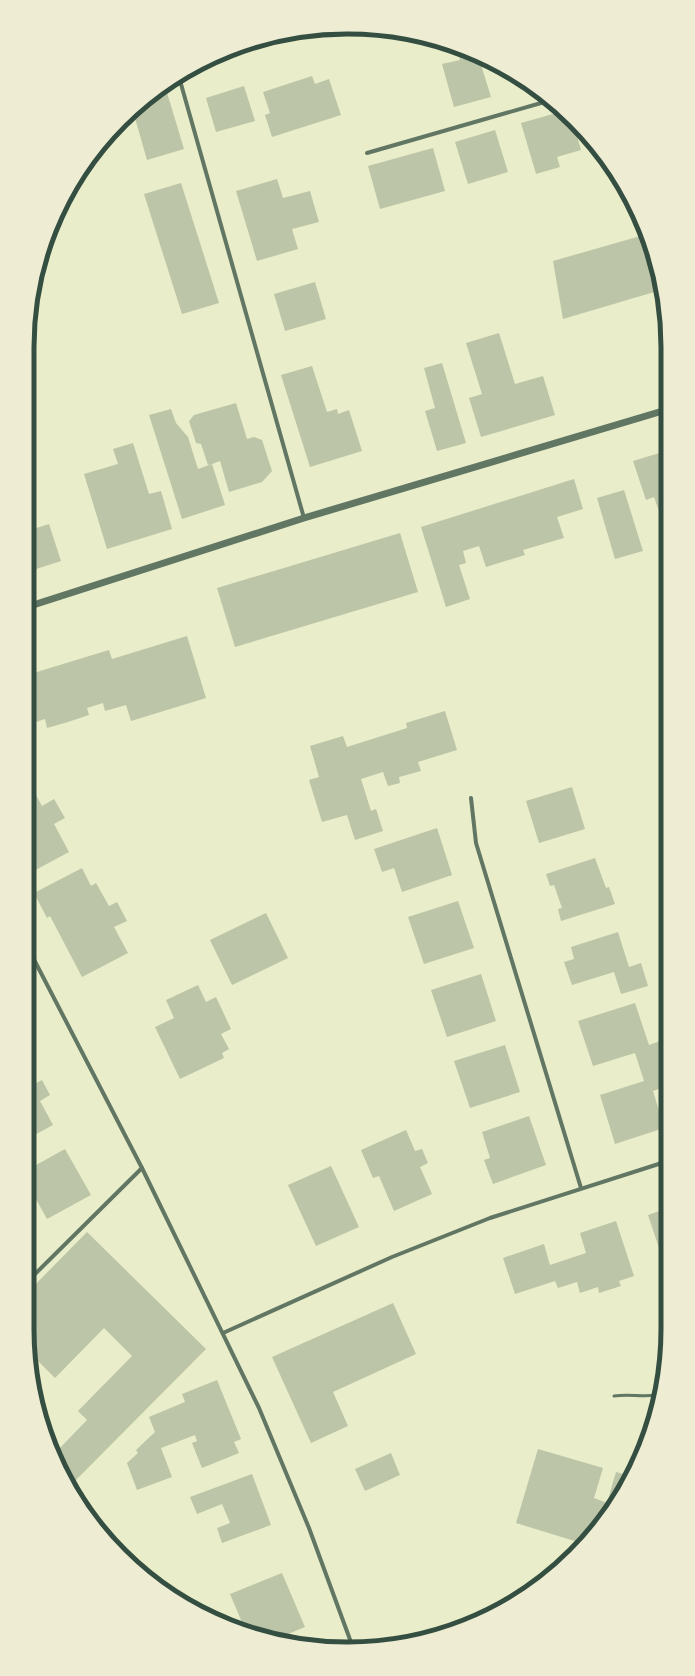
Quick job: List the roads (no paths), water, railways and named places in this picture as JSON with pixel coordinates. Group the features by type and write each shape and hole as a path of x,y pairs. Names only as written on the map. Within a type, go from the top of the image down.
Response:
{"street":[{"path":"181,82 304,518"},
{"path":"367,153 542,103"},
{"path":"34,606 189,554 304,518 661,411"},
{"path":"471,798 476,843 581,1188"},
{"path":"34,960 142,1168 259,1408 309,1528 351,1642"},
{"path":"223,1333 392,1257 490,1218 661,1163"},
{"path":"34,1275 142,1168"}],"lane":[{"path":"614,1396 629,1394 654,1395"}]}
